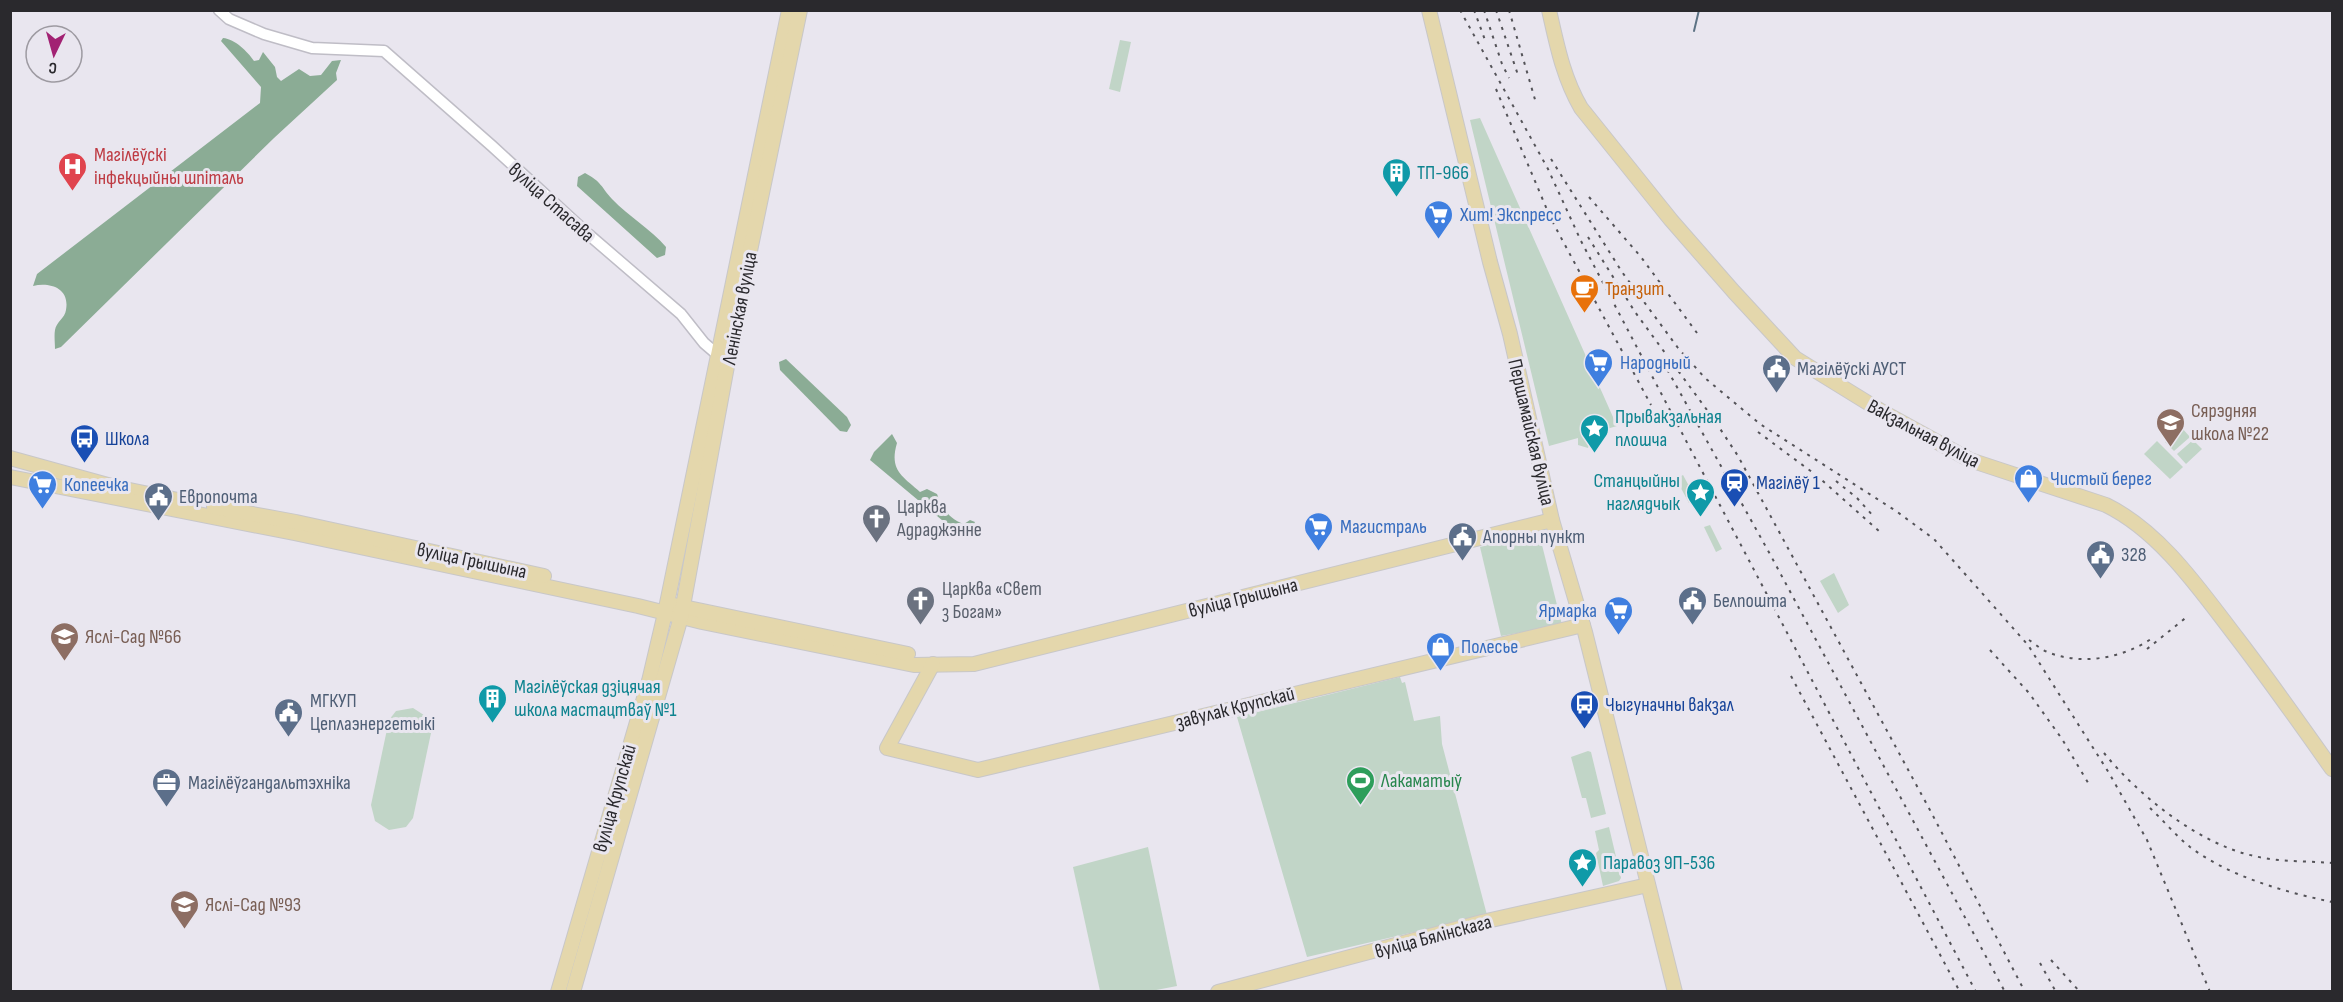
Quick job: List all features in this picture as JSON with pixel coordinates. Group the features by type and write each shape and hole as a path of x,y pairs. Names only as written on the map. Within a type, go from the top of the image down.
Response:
{"main road":[{"name":"Ленінская вуліца","path":"665,608 718,355 765,152 789,10"},
{"name":"Ленінская вуліца","path":"771,123 800,10"},
{"name":"Першамайская вуліца","path":"1429,10 1490,262 1510,334 1552,520 1583,625 1676,992"},
{"name":"Вакзальная вуліца","path":"1549,10 1562,69 1570,90 1581,108 1671,220 1795,357 1881,411 1970,460 2106,505 2146,530 2215,609 2332,769"},
{"name":"Ленінская вуліца","path":"682,611 765,152"},
{"name":"вуліца Грышына","path":"10,458 116,487 296,522 665,608"},
{"name":"вуліца Грышына","path":"10,477 65,486 665,608 915,656 933,664 974,664 1552,520"},
{"name":"вуліца Крупскай","path":"558,992 649,681 665,608"},
{"name":"вуліца Крупскай","path":"573,992 682,611"},
{"name":"завулак Крупскай","path":"933,664 887,748 978,770 1583,625"},
{"name":"вуліца Бялінскага","path":"1218,992 1482,922 1648,885"}],"street":[{"name":"вуліца Стасава","path":"219,10 229,19 264,34 312,48 384,51 681,314 704,343 718,355"}],"green space":[{"path":"223,38 236,43 254,61 259,60 263,52 275,67 277,77 281,81 299,69 310,76 321,75 332,61 341,60 336,73 337,80 274,138 61,347 55,349 55,330 65,313 65,296 52,286 33,286 37,274 260,103 261,87 221,41"},
{"path":"1120,40 1131,42 1120,92 1109,89"},
{"path":"1480,118 1617,426 1586,435 1591,440 1588,448 1578,445 1578,438 1549,446 1470,120"},
{"path":"585,173 598,182 612,199 666,247 665,255 657,258 577,186 578,177"},
{"path":"786,359 847,417 851,425 847,432 840,431 780,370 779,362"},
{"path":"2181,427 2190,437 2174,451 2165,442"},
{"path":"892,434 897,443 895,460 899,472 920,492 927,489 937,494 944,508 954,519 964,524 970,520 975,522 968,536 961,536 870,460 874,452"},
{"path":"2193,440 2202,449 2186,464 2177,454"},
{"path":"2157,441 2183,467 2170,479 2144,454"},
{"path":"1683,475 1696,499 1689,503 1676,479"},
{"path":"1710,525 1722,549 1716,552 1704,527"},
{"path":"1539,533 1562,625 1501,636 1480,547"},
{"path":"1834,573 1849,605 1838,613 1820,581"},
{"name":"Лакаматыў","path":"1400,677 1402,683 1405,682 1414,721 1440,716 1442,744 1487,915 1307,957 1237,717"},
{"path":"413,708 427,717 431,733 413,818 406,827 389,830 375,821 371,805 389,720 396,711"},
{"path":"1591,752 1606,814 1591,818 1586,798 1582,798 1571,757"},
{"path":"1609,827 1621,878 1619,881 1603,886 1596,853 1599,850 1595,831"},
{"path":"1148,847 1177,986 1151,991 1100,991 1073,867"}],"waterway":[{"path":"1694,31 1699,10"}],"railway":[{"path":"1460,10 1548,169 1581,241 1976,992"},
{"path":"1474,10 1485,40"},
{"path":"1484,10 1509,78"},
{"path":"1496,10 1519,78"},
{"path":"1509,10 1536,103"},
{"path":"1496,89 1551,219 1651,405"},
{"path":"1551,159 1622,272 1678,348 1705,378 1760,424 1896,511 1934,539 2028,645 2109,773 2147,840 2210,992"},
{"path":"1589,197 1641,257 1697,333"},
{"path":"1588,237 1635,312 1738,456 1931,812 2025,992"},
{"path":"1663,362 1771,556 2005,992"},
{"path":"1758,432 1816,475 1879,531"},
{"path":"1836,481 1857,498 1875,518"},
{"path":"2147,649 2188,616"},
{"path":"2029,640 2045,651 2058,656 2086,659 2113,656 2151,639"},
{"path":"1990,650 2029,693 2062,739 2090,786"},
{"path":"1791,676 1960,992"},
{"path":"2104,753 2134,786 2152,801 2212,841 2233,850 2264,858 2332,863"},
{"path":"2150,808 2190,847 2222,867 2258,882 2332,902"},
{"path":"2051,960 2080,992"},
{"path":"2040,963 2056,992"}],"place":[{"name":"Магілёўскі інфекцыйны шпіталь","path":"73,192"},
{"name":"ТП-966","path":"1396,198"},
{"name":"Хит! Экспресс","path":"1439,240"},
{"name":"Транзит","path":"1584,314"},
{"name":"Народный","path":"1599,388"},
{"name":"Магілёўскі АУСТ","path":"1776,394"},
{"name":"Сярэдняя школа №22","path":"2170,448"},
{"name":"Прывакзальная плошча","path":"1594,454"},
{"name":"Школа","path":"84,464"},
{"name":"Чистый берег","path":"2029,504"},
{"name":"Магілёў 1","path":"1735,508"},
{"name":"Копеечка","path":"43,510"},
{"name":"Станцыйны наглядчык","path":"1701,518"},
{"name":"Европочта","path":"158,522"},
{"name":"Царква Адраджэнне","path":"876,544"},
{"name":"Магистраль","path":"1319,552"},
{"name":"Апорны пункт","path":"1462,562"},
{"name":"328","path":"2100,580"},
{"name":"Царква «Свет з Богам»","path":"921,626"},
{"name":"Белпошта","path":"1692,626"},
{"name":"Ярмарка","path":"1618,636"},
{"name":"Яслі-Сад №66","path":"64,662"},
{"name":"Полесье","path":"1440,672"},
{"name":"Магілёўская дзіцячая школа мастацтваў №1","path":"493,724"},
{"name":"Чыгуначны вакзал","path":"1584,730"},
{"name":"МГКУП Цеплаэнергетыкі","path":"289,738"},
{"name":"Лакаматыў","path":"1360,806"},
{"name":"Магілёўгандальтэхніка","path":"167,808"},
{"name":"Паравоз 9П-536","path":"1582,888"},
{"name":"Яслі-Сад №93","path":"184,930"}]}
